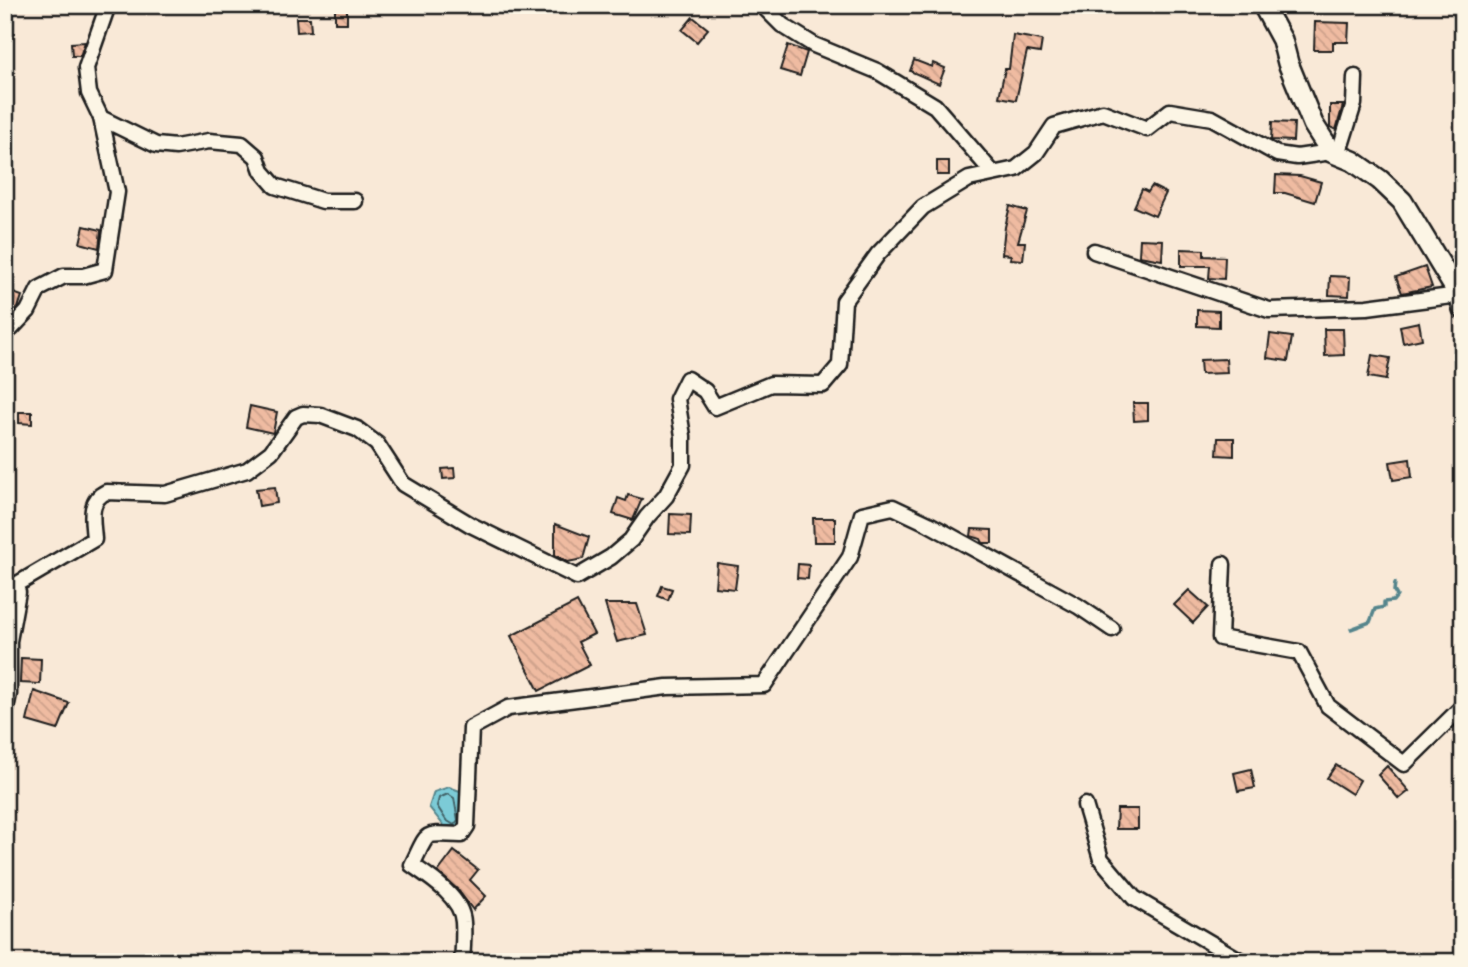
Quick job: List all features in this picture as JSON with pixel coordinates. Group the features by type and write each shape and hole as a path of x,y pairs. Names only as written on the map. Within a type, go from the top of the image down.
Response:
{"main road":[{"path":"1263,5 1282,40 1294,81 1313,124 1335,154 1353,161 1380,180 1402,201 1461,302"}],"street":[{"path":"5,330 11,329 27,311 39,289 64,276 83,276 105,270 117,192 101,118 89,93 86,68 108,5"},
{"path":"762,5 782,25 814,44 877,71 935,106 993,173"},
{"path":"5,714 9,694 9,641 18,597 10,582 94,539 92,506 99,495 106,492 165,494 247,470 271,452 296,417 303,414 320,415 357,429 377,444 403,484 471,525 578,577 611,557 631,540 666,496 683,465 683,436 677,399 687,379 705,391 715,407 771,384 823,385 840,365 844,301 878,254 923,207 969,178 1016,169 1036,153 1054,126 1103,112 1147,129 1170,111 1212,118 1277,154 1297,157 1335,154 1354,104 1354,77"},
{"path":"101,118 156,145 176,147 209,141 242,144 257,157 262,171 275,186 323,201 355,201"},
{"path":"1094,251 1269,310 1461,302"},
{"path":"462,962 462,913 430,877 412,865 426,838 434,833 461,835 467,827 471,728 508,708 667,687 765,685 850,557 862,514 893,507 1078,606 1112,629"},
{"path":"1223,564 1220,638 1299,652 1328,706 1404,764 1463,706"},
{"path":"1085,805 1101,859 1134,898 1243,962"}],"water":[{"path":"449,787 460,791 465,822 462,829 448,831 429,807 434,792"}],"building":[{"path":"335,7 347,7 347,23 335,23"},
{"path":"693,17 708,29 697,42 682,30"},
{"path":"296,18 310,18 311,31 297,32"},
{"path":"1315,22 1349,23 1348,42 1333,42 1333,50 1314,50"},
{"path":"1013,35 1042,40 1040,53 1027,51 1016,100 999,97 1005,69 1009,69"},
{"path":"85,42 80,56 72,56 71,43"},
{"path":"788,45 807,52 800,76 780,70"},
{"path":"914,60 932,67 933,63 945,68 939,84 910,71"},
{"path":"1330,105 1343,105 1336,130 1330,127"},
{"path":"1272,122 1294,123 1293,141 1271,140"},
{"path":"937,161 949,161 949,175 937,175"},
{"path":"1276,175 1300,176 1321,182 1315,202 1285,193 1275,193"},
{"path":"1152,186 1166,193 1155,216 1134,207 1142,189 1148,192"},
{"path":"1010,206 1027,211 1018,242 1025,242 1023,260 1010,259 1011,255 1002,254"},
{"path":"84,226 101,230 99,248 80,243"},
{"path":"1140,239 1163,240 1162,260 1139,256"},
{"path":"1181,249 1204,250 1204,256 1225,257 1224,279 1209,278 1210,266 1181,266"},
{"path":"1425,267 1432,287 1402,293 1396,277"},
{"path":"1330,276 1350,277 1349,296 1329,295"},
{"path":"5,290 22,296 18,308 12,314 5,312"},
{"path":"1197,310 1219,311 1219,327 1197,326"},
{"path":"1419,322 1422,339 1403,343 1400,326"},
{"path":"1324,329 1343,329 1344,355 1325,356"},
{"path":"1270,334 1292,337 1288,361 1267,358"},
{"path":"1372,355 1390,358 1386,380 1368,377"},
{"path":"1226,359 1227,373 1201,374 1200,360"},
{"path":"1133,403 1148,403 1148,420 1134,421"},
{"path":"250,406 277,412 273,433 246,427"},
{"path":"19,412 32,412 32,424 19,423"},
{"path":"1218,438 1234,438 1234,456 1217,455"},
{"path":"1410,459 1412,477 1393,480 1390,462"},
{"path":"454,468 455,478 443,479 442,469"},
{"path":"275,487 277,503 259,506 256,489"},
{"path":"628,495 642,499 633,520 613,514 618,498 626,501"},
{"path":"670,514 691,515 690,535 669,534"},
{"path":"813,518 835,518 835,542 814,542"},
{"path":"555,524 589,537 583,559 568,562 555,555"},
{"path":"972,529 992,530 992,543 983,543 981,539 971,536"},
{"path":"717,563 738,566 735,589 715,587"},
{"path":"798,564 809,565 808,579 797,578"},
{"path":"662,586 672,589 668,600 658,596"},
{"path":"1189,590 1208,607 1193,623 1174,605"},
{"path":"577,602 594,634 578,642 590,665 539,691 511,636"},
{"path":"605,604 637,604 647,635 617,642"},
{"path":"21,658 41,659 40,684 20,683"},
{"path":"34,691 69,703 58,730 27,721"},
{"path":"1336,765 1360,780 1352,794 1327,778"},
{"path":"1387,766 1409,791 1399,799 1378,775"},
{"path":"1251,769 1255,788 1238,791 1234,773"},
{"path":"1117,809 1138,809 1138,829 1116,829"},
{"path":"454,851 478,870 470,880 486,896 473,910 458,890 438,872"}],"waterway":[{"path":"1351,629 1370,622 1375,609 1384,607 1384,602 1393,601 1397,596 1394,591 1395,583"}]}
